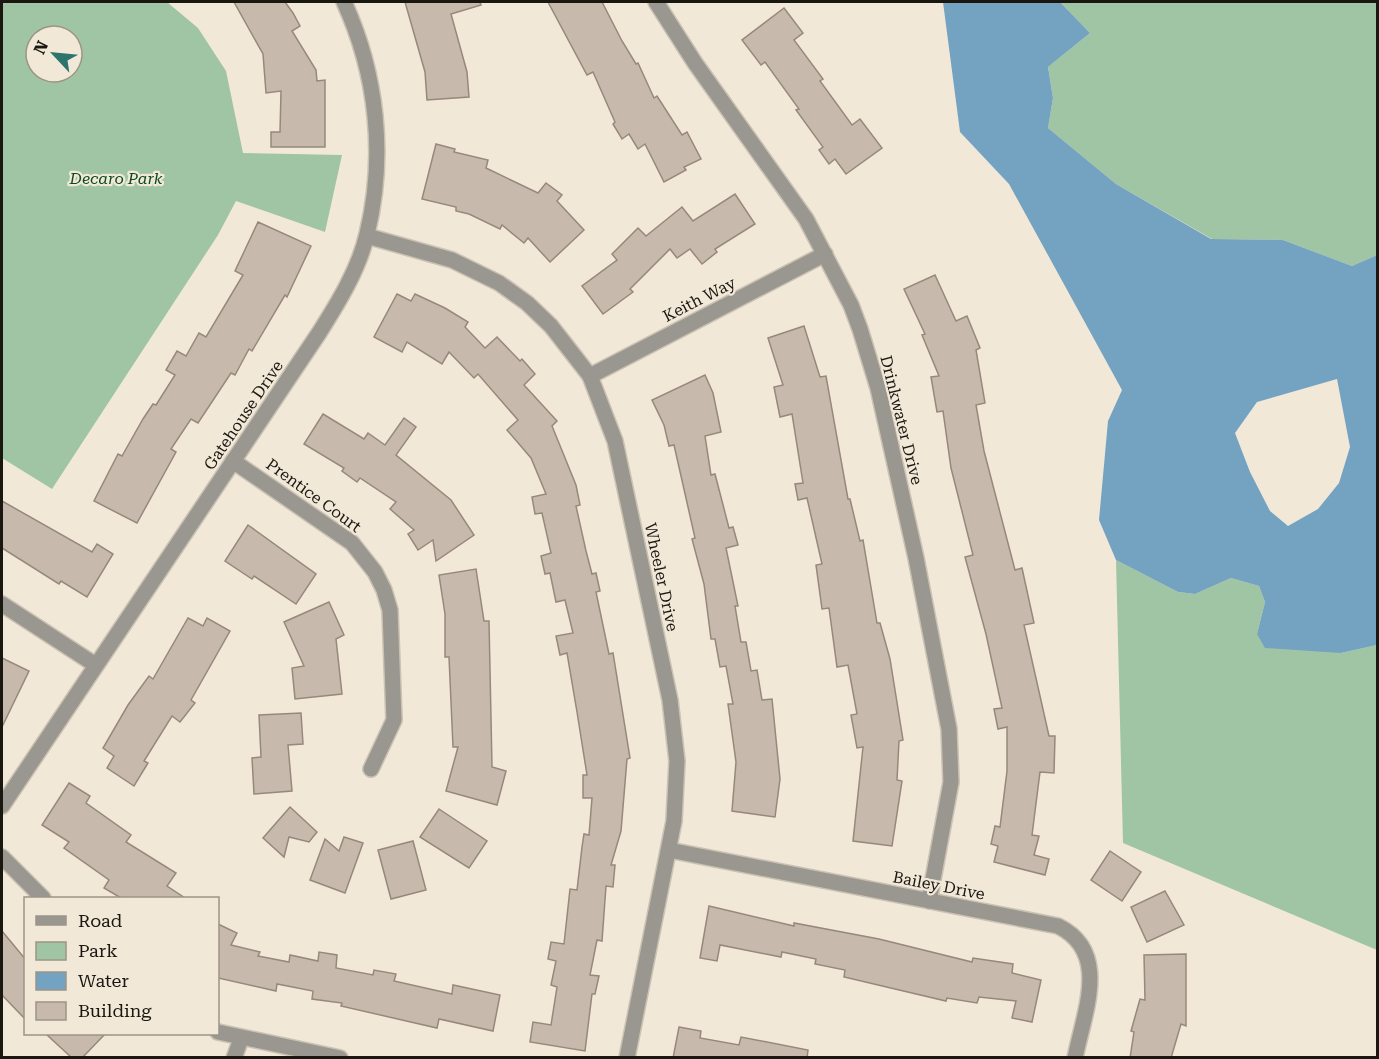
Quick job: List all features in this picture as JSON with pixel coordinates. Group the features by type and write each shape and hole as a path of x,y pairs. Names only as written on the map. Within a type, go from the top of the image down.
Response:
{"street":[{"name":"Gatehouse Drive","path":"2,806 94,664 332,312 356,264 367,236 376,169 375,107 358,39 344,2"},
{"name":"Drinkwater Drive","path":"656,2 695,63 806,219 860,329 878,388 943,694 952,754 951,782 929,901"},
{"name":"Wheeler Drive","path":"367,236 452,260 499,283 526,303 550,326 590,376 615,441 670,700 675,735 678,789 669,850 627,1058"},
{"name":"Keith Way","path":"590,376 825,254"},
{"name":"Prentice Court","path":"233,461 352,543 364,556 384,590 390,610 394,720 371,769"},
{"path":"2,604 94,664"},
{"name":"Bailey Drive","path":"669,850 1058,926 1081,942 1088,955 1091,971 1075,1058"},
{"path":"2,857 42,897"},
{"path":"219,1032 241,1039 340,1058"},
{"path":"234,1058 241,1039"}],"green space":[{"name":"Decaro Park","path":"2,2 167,2 198,28 226,71 243,153 342,155 325,232 236,201 218,235 52,489 2,458"},
{"path":"1060,2 1377,2 1377,255 1352,266 1283,240 1212,239 1116,184 1048,128 1053,98 1048,67 1090,33"},
{"path":"1116,560 1178,592 1195,594 1231,578 1259,586 1265,602 1257,634 1341,653 1377,645 1377,950 1123,843"}],"water":[{"path":"943,2 1060,2 1090,33 1048,67 1053,98 1048,128 1116,184 1211,239 1283,240 1352,266 1377,255 1377,645 1341,653 1265,648 1257,634 1265,602 1259,586 1231,578 1195,594 1178,592 1116,560 1099,520 1108,421 1122,390 1009,184 960,132","holes":["1337,379 1350,447 1339,483 1318,509 1288,526 1270,511 1250,472 1235,433 1257,402"]}],"building":[{"path":"234,2 285,2 293,13 300,26 292,31 316,70 317,81 325,80 325,147 271,147 271,132 280,132 281,91 266,93 263,54"},
{"path":"405,2 480,2 481,5 451,14 467,72 469,97 427,100 425,72"},
{"path":"548,2 602,2 622,41 636,64 638,63 654,98 657,96 682,135 687,132 701,159 684,167 686,170 664,182 645,144 638,149 629,134 622,139 613,124 615,122 593,72 587,75"},
{"path":"784,8 803,33 794,40 823,79 820,81 852,125 860,119 882,148 846,174 835,159 829,164 819,150 823,147 796,110 799,109 765,62 761,65 742,40"},
{"path":"436,144 455,149 454,152 488,160 486,168 538,193 546,183 562,195 557,201 584,230 550,262 528,238 524,243 502,225 500,229 469,214 456,211 456,207 422,199"},
{"path":"735,194 755,224 715,249 717,252 702,264 690,249 677,258 670,249 630,289 633,292 603,314 582,286 617,260 612,254 638,228 646,236 682,207 693,221"},
{"path":"258,222 311,246 287,297 285,295 252,351 249,349 235,375 231,373 198,423 191,419 171,449 176,452 137,523 94,501 118,454 122,456 143,419 153,404 156,405 175,375 166,370 177,351 186,356 199,333 206,337 243,275 235,271"},
{"path":"935,275 956,321 967,316 980,348 976,350 985,403 976,405 984,451 1015,570 1022,568 1034,623 1024,625 1049,736 1055,736 1054,773 1040,772 1032,835 1039,836 1034,855 1049,859 1045,875 994,862 998,846 991,844 995,826 1000,827 1007,771 1007,727 998,729 994,709 1002,708 986,634 965,557 973,555 951,468 943,411 937,412 931,377 939,376 922,335 925,334 904,289"},
{"path":"397,294 411,301 415,294 445,308 468,322 465,327 485,348 497,337 520,361 522,359 535,374 524,385 557,421 552,426 576,485 580,505 576,506 592,574 596,573 600,591 596,592 609,654 613,653 630,758 627,759 621,831 611,865 615,865 613,887 606,886 602,941 597,940 590,975 599,976 595,994 592,994 585,1051 530,1042 533,1022 551,1025 557,987 551,985 556,961 548,959 551,942 564,944 570,889 577,890 584,834 589,835 592,798 583,798 583,775 587,775 577,712 567,653 560,655 556,636 573,633 565,600 556,602 550,573 545,574 541,556 551,553 542,513 535,514 532,497 546,494 531,458 507,430 518,420 478,374 474,378 449,352 442,364 407,342 402,352 374,337"},
{"path":"804,326 820,377 826,376 848,499 850,499 860,541 863,540 877,623 880,623 890,659 903,740 899,741 897,780 902,781 892,846 853,841 863,747 857,748 851,715 857,714 848,665 837,667 829,608 822,609 816,565 822,564 807,498 798,500 795,484 803,483 792,414 780,417 774,387 783,385 768,338"},
{"path":"705,375 713,393 721,432 705,436 711,475 715,474 729,528 733,527 738,545 726,548 738,606 735,606 741,642 746,642 751,671 757,670 762,700 772,699 780,779 775,817 732,811 736,762 728,704 733,704 726,666 720,667 715,639 711,639 704,584 692,539 695,538 674,445 669,446 664,425 652,400"},
{"path":"323,414 364,439 368,433 385,445 404,418 416,427 396,455 451,500 474,535 436,561 433,540 418,550 408,534 414,530 390,509 396,502 360,478 357,482 342,471 344,468 304,444"},
{"path":"2,501 92,552 97,544 113,554 87,597 61,581 59,584 2,548"},
{"path":"248,525 316,574 296,604 254,576 252,579 225,561"},
{"path":"476,569 484,621 489,621 492,767 506,771 497,805 446,791 458,747 453,747 449,657 445,657 445,614 439,575"},
{"path":"329,602 344,635 336,639 342,694 295,699 292,668 304,666 284,622"},
{"path":"188,618 203,626 207,618 230,631 191,700 195,703 180,722 172,716 144,761 148,763 134,786 107,768 114,756 103,748 128,705 149,676 153,679"},
{"path":"2,658 29,671 2,727"},
{"path":"301,713 303,744 288,745 292,791 254,794 252,758 261,757 259,715"},
{"path":"69,783 90,796 86,803 131,835 126,842 176,873 167,886 184,897 119,897 104,888 109,880 64,848 69,842 42,825"},
{"path":"290,807 317,832 309,842 289,837 284,857 263,838"},
{"path":"439,809 487,841 469,868 420,837"},
{"path":"344,837 363,843 345,893 310,880 325,839 339,851"},
{"path":"413,841 426,890 391,899 378,850"},
{"path":"1110,851 1141,872 1122,901 1091,880"},
{"path":"1165,891 1184,925 1147,942 1131,907"},
{"path":"709,906 794,926 794,923 879,939 972,962 973,958 1013,964 1012,973 1041,980 1032,1022 1012,1018 1016,1001 979,997 977,1003 947,998 946,1001 844,977 845,970 815,964 816,959 782,952 781,957 720,945 717,961 700,958"},
{"path":"219,924 237,933 231,945 260,952 258,956 289,962 290,955 318,961 319,952 337,955 336,968 373,975 374,970 396,974 394,981 452,994 453,985 500,995 493,1031 439,1019 437,1028 341,1006 342,1003 312,999 313,991 277,984 276,991 219,978"},
{"path":"2,931 24,958 24,1018 2,995"},
{"path":"1186,954 1186,1026 1181,1024 1171,1058 1130,1058 1134,1032 1131,1031 1140,999 1145,1000 1144,955"},
{"path":"679,1027 701,1031 700,1038 739,1045 741,1037 808,1050 807,1058 673,1058"},
{"path":"47,1035 104,1035 82,1058 72,1058"}]}
